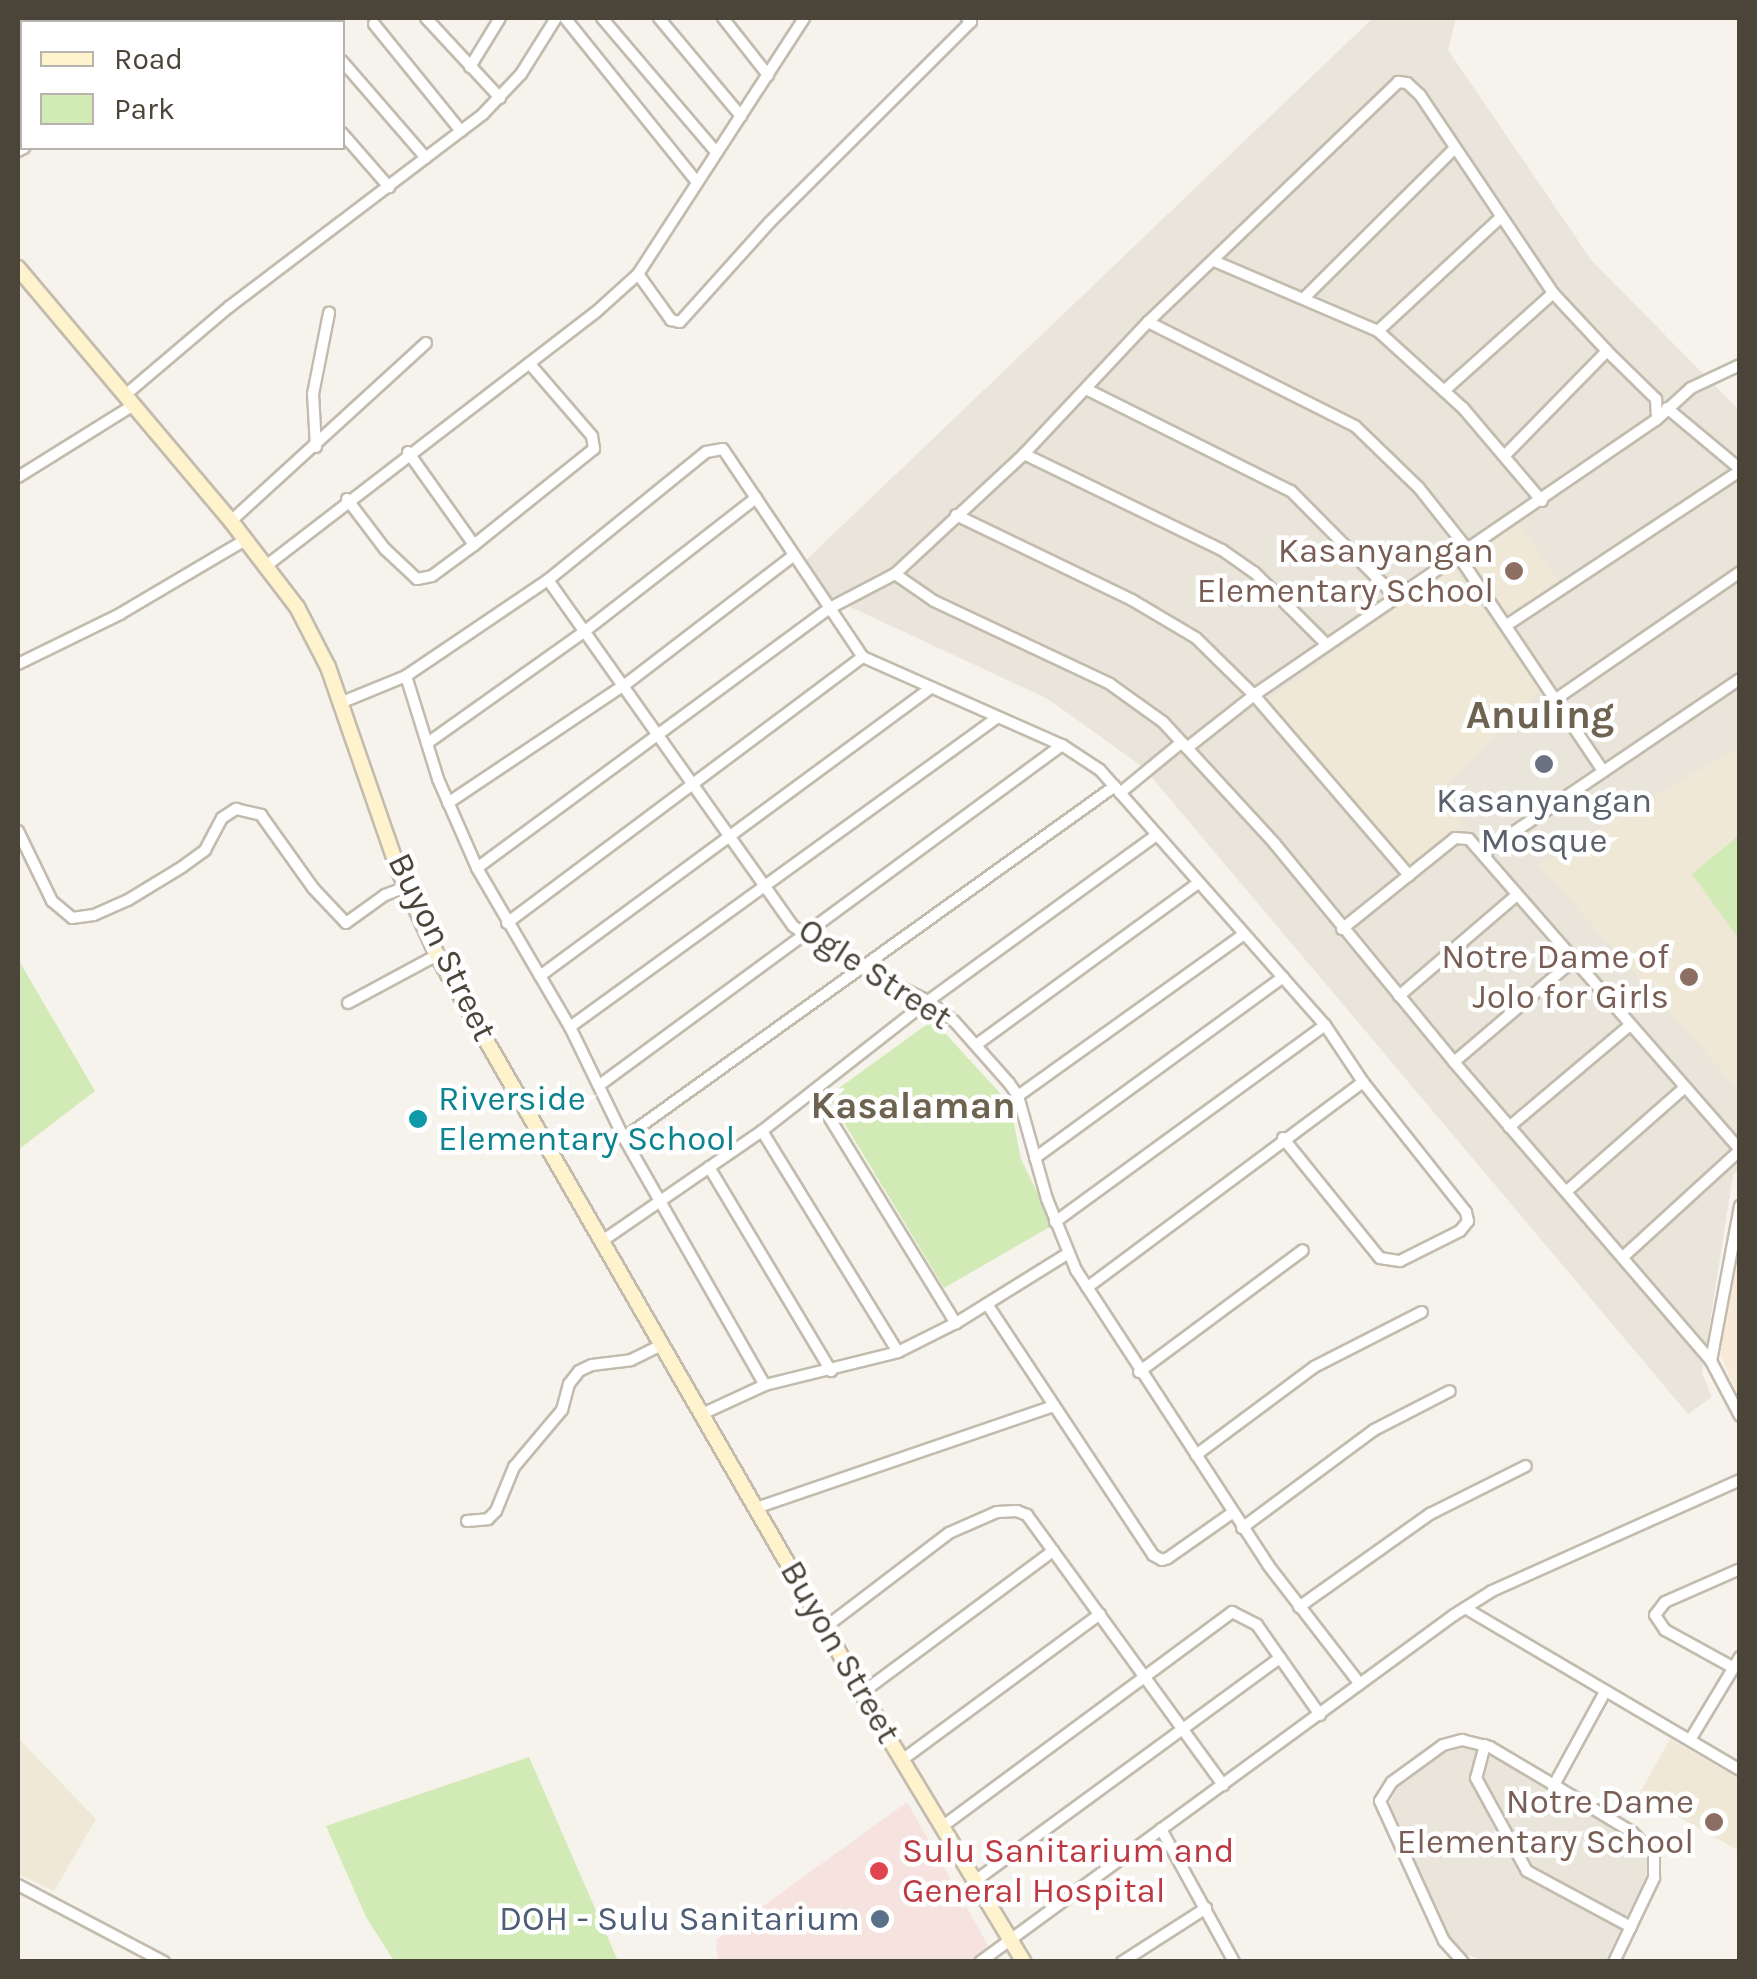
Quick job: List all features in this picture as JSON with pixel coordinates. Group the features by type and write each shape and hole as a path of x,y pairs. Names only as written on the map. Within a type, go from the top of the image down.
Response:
{"main road":[{"name":"Buyon Street","path":"18,268 231,521 297,607 340,703 406,887 437,955 902,1760 1024,1962"}],"street":[{"path":"426,18 500,98"},
{"path":"470,68 500,18"},
{"path":"18,477 128,401 228,307 500,98 556,18"},
{"path":"566,18 698,182"},
{"path":"602,18 717,154"},
{"path":"659,18 741,116"},
{"path":"724,18 768,74"},
{"path":"266,566 638,274 804,18"},
{"path":"638,274 672,320 680,322 769,223 971,22 967,18"},
{"path":"374,24 460,131"},
{"path":"345,64 426,158"},
{"path":"477,868 656,732 828,609 895,574 1024,454 1148,322 1398,82 1407,83 1420,95 1499,219 1553,294 1656,398 1656,420"},
{"path":"345,137 389,187"},
{"path":"1304,298 1454,148"},
{"path":"1378,332 1499,219"},
{"path":"1214,261 1378,332 1445,390 1506,454 1542,501"},
{"path":"1445,390 1553,294"},
{"path":"316,447 313,394 330,313"},
{"path":"1148,322 1355,426 1419,488 1604,770"},
{"path":"231,521 426,343"},
{"path":"1506,454 1607,351"},
{"path":"347,499 385,549 416,578 432,576 474,545 594,449 592,436 529,363"},
{"path":"624,1138 1118,789 1542,501 1656,420 1691,388 1740,365"},
{"path":"1086,390 1292,491 1398,598"},
{"path":"1507,626 1740,470 1666,408"},
{"path":"340,703 406,676 548,580 712,449 724,449 863,657 1062,746 1118,789 1324,1026 1466,1212 1468,1220 1460,1232 1400,1261 1380,1258 1283,1138"},
{"path":"408,452 474,545"},
{"path":"1024,454 1222,550 1254,572 1327,645"},
{"path":"429,742 586,631 756,498"},
{"path":"956,516 1156,612 1196,638 1254,695 1408,876"},
{"path":"18,664 120,614 245,540"},
{"path":"448,804 626,684 794,555"},
{"path":"1556,699 1740,572"},
{"path":"895,574 934,601 1131,696 1185,745 1275,844 1454,1062 1712,1361 1740,1416"},
{"name":"Ogle Street","path":"548,580 804,938 928,1000 976,1046 1018,1096 1067,1254 1242,1528 1360,1684"},
{"path":"507,923 863,657"},
{"path":"406,676 448,804 477,868 570,1027 624,1138 765,1385"},
{"path":"1483,852 1740,679"},
{"path":"540,976 930,688"},
{"path":"570,1027 998,717"},
{"path":"601,1084 1062,746"},
{"path":"18,831 52,901 72,918 94,915 128,900 182,867 205,850 222,818 236,809 261,815 313,888 346,922 385,895 406,887"},
{"path":"604,1239 762,1131 928,1000 1155,836"},
{"path":"1342,928 1457,837 1468,838 1740,1150 1623,1258"},
{"path":"976,1046 1198,884"},
{"path":"1399,996 1517,895"},
{"path":"1018,1096 1244,934"},
{"path":"348,1003 437,955"},
{"path":"1454,1062 1574,960"},
{"path":"1036,1158 1283,977"},
{"path":"1509,1127 1630,1025"},
{"path":"1055,1222 1324,1026"},
{"path":"1087,1288 1363,1082"},
{"path":"1567,1190 1683,1089"},
{"path":"812,1092 956,1323"},
{"path":"762,1131 898,1352"},
{"path":"709,1167 832,1372"},
{"path":"1712,1361 1740,1206"},
{"path":"1139,1372 1302,1250"},
{"path":"702,1414 765,1385 832,1372 898,1352 956,1323 1067,1254"},
{"path":"987,1304 1157,1558 1168,1558 1232,1513"},
{"path":"1196,1455 1314,1367 1422,1312"},
{"path":"467,1521 488,1519 496,1511 514,1467 562,1410 569,1384 579,1372 592,1365 631,1360 662,1346"},
{"path":"1242,1528 1374,1430 1450,1391"},
{"path":"756,1508 1054,1406"},
{"path":"1299,1607 1418,1521 1526,1466"},
{"path":"980,1962 1465,1608 1740,1480"},
{"path":"827,1626 922,1550 980,1518 1008,1510 1027,1515 1223,1785"},
{"path":"863,1692 1053,1551"},
{"path":"1690,1740 1737,1662 1665,1630 1655,1615 1665,1602 1740,1569"},
{"path":"1465,1608 1740,1770"},
{"path":"942,1826 1232,1612 1244,1614 1258,1625 1320,1715"},
{"path":"902,1760 1100,1614"},
{"path":"975,1881 1280,1658"},
{"path":"1554,1785 1605,1692"},
{"path":"1463,1962 1444,1941 1380,1801 1392,1782 1443,1746 1462,1740 1484,1745 1554,1785 1632,1832 1654,1855 1654,1878 1614,1962"},
{"path":"1484,1745 1476,1778 1527,1870 1631,1927"},
{"path":"1161,1829 1234,1962"},
{"path":"18,1885 164,1962"},
{"path":"1122,1962 1206,1908"}],"shaded area":[{"path":"1373,18 1456,18 1448,50 1592,261 1739,410 1740,1169 1733,1175 1702,1373 1712,1397 1688,1414 1143,767 1048,699 831,598 804,562"},
{"name":"Kasanyangan Elementary School","path":"1519,523 1560,583 1509,618 1468,559"},
{"path":"1453,567 1540,689 1440,792 1463,824 1408,865 1265,702"},
{"name":"Notre Dame of Jolo for Girls","path":"1739,747 1739,1090 1538,864"},
{"path":"1739,1245 1740,1398 1720,1354"},
{"path":"18,1738 96,1819 54,1891 18,1874"},
{"name":"Notre Dame Elementary School","path":"1670,1739 1739,1779 1739,1851 1639,1794"},
{"path":"1457,1745 1493,1754 1632,1837 1649,1857 1646,1877 1605,1961 1484,1961 1461,1952 1450,1938 1387,1809 1399,1784"},
{"name":"Sulu Sanitarium and General Hospital","path":"907,1802 989,1947 970,1961 718,1961 716,1940"}],"green space":[{"path":"1739,835 1739,939 1692,874"},
{"path":"18,959 95,1091 18,1150"},
{"path":"933,1020 1010,1104 1021,1159 1053,1225 944,1288 828,1096"},
{"path":"529,1757 618,1961 394,1961 366,1917 326,1826"}],"place":[{"name":"Kasanyangan Elementary School","path":"1514,571"},
{"name":"Kasanyangan Mosque","path":"1544,764"},
{"name":"Notre Dame of Jolo for Girls","path":"1689,977"},
{"name":"Riverside Elementary School","path":"418,1119"},
{"name":"Notre Dame Elementary School","path":"1714,1822"},
{"name":"Sulu Sanitarium and General Hospital","path":"879,1871"},
{"name":"DOH - Sulu Sanitarium","path":"880,1919"}],"district":[{"name":"Anuling","path":"1540,715"},
{"name":"Kasalaman","path":"913,1106"}]}
